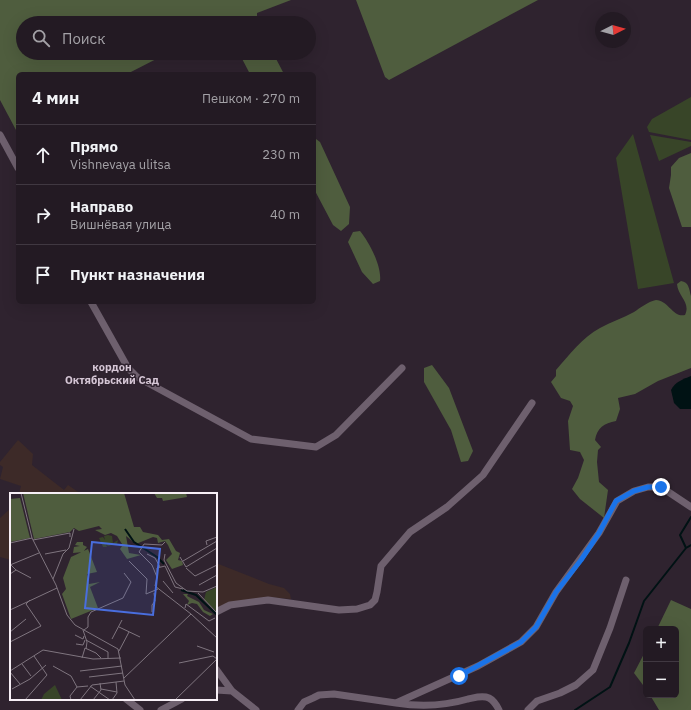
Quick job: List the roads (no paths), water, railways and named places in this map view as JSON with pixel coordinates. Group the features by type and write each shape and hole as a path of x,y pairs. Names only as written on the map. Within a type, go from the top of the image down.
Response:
{"street":[{"path":"0,134 16,164"},
{"path":"92,304 128,368 137,377 252,439 316,447 336,435 402,368"},
{"path":"217,612 230,605 268,600 339,610 357,609 370,605 375,600 381,566 410,532 447,507 483,475 532,403"},
{"path":"396,703 459,676 521,642 536,627 556,592 581,560 599,533 616,501 634,491 648,487 661,487 691,506"},
{"path":"528,710 537,702 576,685 593,670 610,628 626,580"},
{"path":"217,670 232,691 256,710"},
{"path":"217,690 232,691"},
{"path":"298,710 304,702 319,695 334,694 414,706 434,706 479,696 489,698 497,705 499,710"},
{"path":"127,700 140,710"},
{"path":"161,710 180,700"}],"waterway":[{"path":"575,710 610,687 629,643 644,601 686,548 680,535 691,517"},
{"path":"686,548 691,545"}],"district":[{"name":"кордон Октябрьский Сад","path":"112,373"}]}
